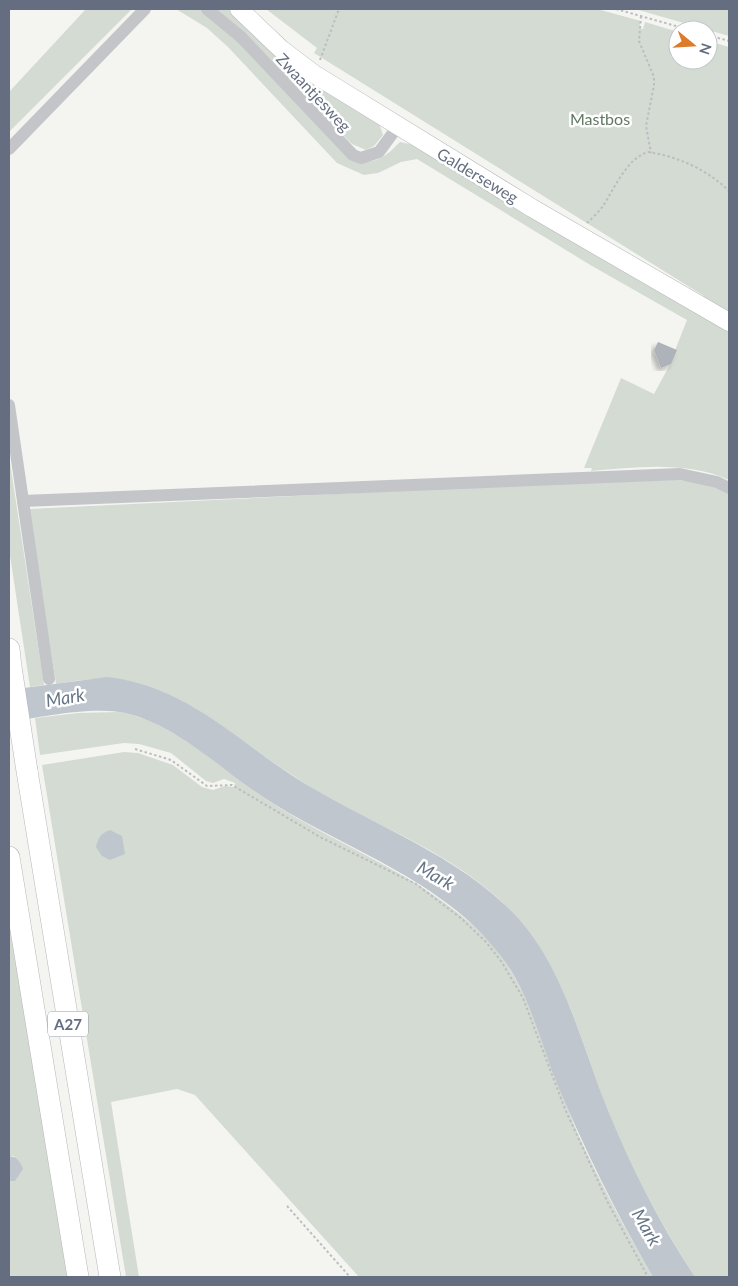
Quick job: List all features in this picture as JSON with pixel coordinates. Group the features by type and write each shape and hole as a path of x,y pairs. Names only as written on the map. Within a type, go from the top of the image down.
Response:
{"highway":[{"name":"A27","path":"10,658 110,1277"},
{"name":"A27","path":"9,858 78,1277"}],"street":[{"path":"9,149 144,9"},
{"name":"Zwaantjesweg","path":"207,9 241,37 353,155 361,158 379,152 398,126"},
{"name":"Galderseweg","path":"239,9 281,49 314,74 650,278 729,322"},
{"path":"9,405 49,679"},
{"path":"23,501 680,474 718,482 729,488"}],"path":[{"path":"320,60 339,9"},
{"path":"616,9 668,24"},
{"path":"641,16 639,41 654,77 646,126 651,152"},
{"path":"585,225 602,208 612,190 634,161 643,154 651,152 671,155 719,181 729,191"},
{"path":"135,749 171,760 207,786 224,784 237,787 320,837 416,884 462,919 486,942 501,961 523,998 565,1109 608,1203 648,1277"},
{"path":"287,1206 350,1277"}],"green space":[{"path":"86,9 132,9 9,132 9,92"},
{"name":"Mastbos","path":"176,9 201,9 215,18 365,162 384,156 400,142 414,145 697,311 704,296 314,53 317,48 266,9 597,9 641,21 639,28 643,29 645,22 668,29 668,70 718,70 718,44 729,47 729,480 713,474 679,468 643,467 591,471 592,468 584,468 621,378 654,394 668,368 687,320 592,266 417,159 401,162 378,173 364,175 337,163 228,47 207,28"},
{"path":"214,9 232,9 378,120 383,135 374,146 366,150 352,144"},
{"path":"635,9 729,9 729,36 718,33 718,20 673,20"},
{"path":"9,456 44,685 30,687 9,549"},
{"path":"643,479 698,483 729,492 729,1277 695,1277 682,1257 646,1194 625,1150 606,1106 574,1018 555,975 531,935 499,899 481,884 441,857 323,795 206,715 172,696 144,685 122,680 89,679 56,684 29,509"},
{"path":"119,712 160,726 180,737 272,803 381,863 434,895 483,935 500,955 528,1003 579,1136 614,1207 653,1277 359,1277 195,1095 177,1089 111,1102 139,1277 126,1277 42,765 124,752 138,753 173,765 202,787 213,790 225,786 234,787 235,783 224,779 213,783 206,781 171,753 139,744 124,743 40,755 35,718 78,713"},
{"path":"9,896 71,1277 9,1277 9,1181 15,1181 14,1156 9,1156"}],"water":[{"name":"Mark","path":"107,677 136,682 185,702 230,731 273,763 322,794 403,836 456,867 481,884 504,904 524,925 541,948 555,973 626,1152 658,1216 695,1277 653,1277 615,1207 580,1135 558,1086 534,1018 519,985 500,955 477,929 452,907 394,869 274,804 186,741 149,721 129,714 85,711 9,722 9,690"},
{"path":"110,830 122,836 125,854 110,860 102,856 96,847 100,836"},
{"path":"9,1156 18,1160 23,1169 15,1181 9,1181"}],"building":[{"path":"658,342 677,350 671,364 661,368 654,350"}]}
